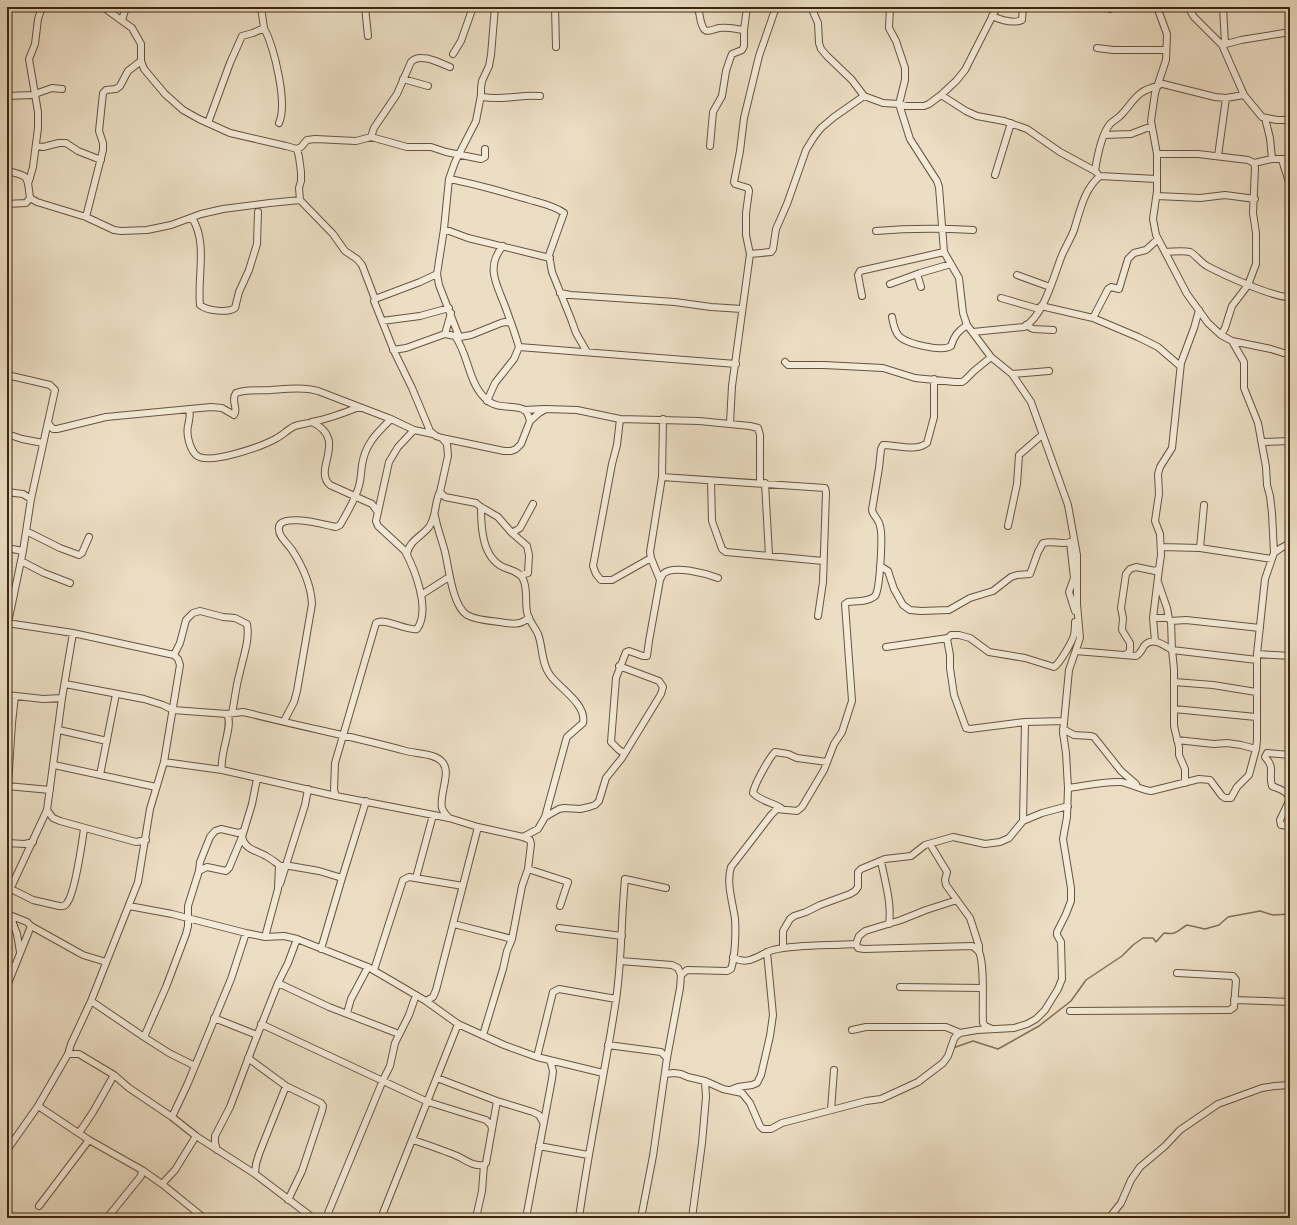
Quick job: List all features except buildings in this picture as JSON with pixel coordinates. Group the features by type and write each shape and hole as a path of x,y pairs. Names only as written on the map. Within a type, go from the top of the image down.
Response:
{"street":[{"path":"103,7 132,28 141,44 141,61 144,69 172,101 183,110 230,133 297,149 307,140 356,141 371,137 407,147 431,147 446,152 483,159 486,154 485,149"},
{"path":"122,20 126,7"},
{"path":"261,7 264,28 268,37 280,83 281,112 279,124"},
{"path":"365,7 368,36"},
{"path":"453,54 461,41 473,7"},
{"path":"495,7 492,55 482,81 476,121 449,179 444,230 437,274 439,285 460,337 472,335 501,323 505,322 511,324"},
{"path":"555,7 556,47"},
{"path":"697,7 699,10 700,23 704,30 707,31 723,28 744,30"},
{"path":"710,146 713,112 722,96 726,71 730,58 734,53 744,48 744,30 747,7"},
{"path":"730,423 742,309 750,254 746,235 746,213 749,191 748,188 735,184 734,182 744,118 759,56 776,7"},
{"path":"811,7 818,23 819,43 821,49 852,80 864,96 883,103 906,106 924,106 929,104 941,95 965,70 997,7"},
{"path":"886,647 948,638 951,635 959,635 976,641 989,652 1026,658 1052,667 1056,666 1072,641 1075,630 1075,611 1069,592 1074,578 1068,505 1031,402 1012,374 992,357 966,325 963,313 960,278 944,252 939,187 937,181 910,139 899,104 905,80 905,68 896,41 889,28 890,7"},
{"path":"992,16 1004,21 1020,21 1022,20 1023,7"},
{"path":"1110,9 1117,7"},
{"path":"1121,7 1136,7"},
{"path":"1151,7 1157,7 1167,34 1166,60 1158,85 1151,121 1157,154 1157,196 1154,219 1158,239 1187,294 1206,320 1221,335 1232,341 1271,349 1290,356"},
{"path":"1188,7 1194,17 1223,44"},
{"path":"1223,7 1223,44 1244,94 1262,117 1290,120"},
{"path":"7,204 26,203 30,198 29,181 36,146 38,112 29,59 35,44 40,8"},
{"path":"208,123 230,63 242,36 264,28"},
{"path":"1223,44 1290,32"},
{"path":"1097,48 1113,50 1166,50"},
{"path":"371,137 374,128 396,94 411,62 418,57 433,60 450,67"},
{"path":"86,217 103,150 103,143 99,131 103,93 106,90 116,89 120,86 128,71 141,61"},
{"path":"403,79 428,86"},
{"path":"1095,171 1097,158 1104,135 1110,124 1122,114 1138,95 1146,90 1158,85 1215,97 1226,98 1244,94"},
{"path":"7,96 32,95 52,88 62,88"},
{"path":"481,95 492,99 532,95 540,96"},
{"path":"941,95 966,111 977,116 1027,129 1060,152 1095,171 1100,176"},
{"path":"750,254 771,252 773,249 776,229 787,204 806,150 814,137 821,128 834,117 864,96"},
{"path":"1218,156 1226,98"},
{"path":"1265,118 1269,132 1272,159"},
{"path":"995,175 1011,124"},
{"path":"1104,135 1131,134 1152,126"},
{"path":"36,146 43,147 66,143 101,160"},
{"path":"297,149 301,172 301,182 299,188 300,200 333,234 345,251 357,259 362,265 375,299 374,302 394,350 430,431 434,435"},
{"path":"1157,154 1187,153 1248,160 1254,163 1272,159 1290,159"},
{"path":"1282,160 1290,185"},
{"path":"1221,335 1225,328 1232,306 1248,285 1256,264 1256,233 1253,213 1255,198 1254,163"},
{"path":"7,171 22,174 29,181"},
{"path":"973,332 1024,327 1029,324 1050,287 1083,201 1095,180 1100,176 1156,179"},
{"path":"449,179 503,192 563,211 564,216 561,219 550,255 552,272 576,333 587,352"},
{"path":"1157,196 1200,198 1225,195 1255,198"},
{"path":"30,198 37,202 86,217 114,230 121,231 147,230 171,226 201,214 276,202 300,200"},
{"path":"192,218 198,232 201,256 200,305 206,308 231,311 235,308 239,292 254,256 258,212"},
{"path":"876,231 919,228 973,230"},
{"path":"444,230 468,238 550,258"},
{"path":"1093,318 1108,289 1111,287 1119,289 1128,259 1134,253 1146,250 1158,239"},
{"path":"487,400 495,383 514,359 519,347 495,285 493,268 497,254 503,246"},
{"path":"1165,252 1179,251 1190,253 1206,265 1248,285 1281,296 1290,297"},
{"path":"862,296 858,275 860,271 944,252"},
{"path":"890,284 951,264"},
{"path":"375,299 437,274"},
{"path":"917,274 921,287"},
{"path":"1017,275 1050,287"},
{"path":"560,293 742,309"},
{"path":"1001,298 1093,318 1152,343 1180,366"},
{"path":"382,321 450,310"},
{"path":"445,334 450,310"},
{"path":"1155,641 1153,618 1161,547 1160,534 1155,521 1158,504 1158,474 1160,467 1172,448 1180,366 1199,310"},
{"path":"892,317 899,337 916,344 932,347 948,348 951,346 958,332 966,325"},
{"path":"1194,328 1206,320"},
{"path":"1026,326 1032,329 1053,330"},
{"path":"394,350 406,348 445,334 455,336 465,354 473,379 479,391 487,400 498,405 524,410 577,410 620,419 663,419 730,423 758,428 760,435 769,555"},
{"path":"1063,729 1074,735 1094,737 1126,777 1146,791 1158,790 1199,779 1210,780 1222,796 1225,798 1231,798 1237,787 1249,776 1257,740 1257,657 1265,579 1273,556 1272,513 1258,423 1244,388 1244,362 1232,341"},
{"path":"519,347 736,364"},
{"path":"785,362 788,365 883,368 915,378 962,382 992,357"},
{"path":"1012,374 1049,371"},
{"path":"7,375 50,385 53,387 54,394 30,499 23,551 8,623 73,633 174,655 178,659 180,665 164,762 150,809 138,882 91,1002 68,1054 38,1106 7,1150"},
{"path":"827,762 797,758 788,754 775,752 761,774 753,793 781,808 797,811 800,809 824,770 834,744 842,732 852,701 845,604 848,602 871,599 875,597 878,588 882,538 880,522 873,515 872,510 881,449 883,445 911,447 922,446 928,443 934,417 934,379"},
{"path":"48,423 53,429 57,429 106,417 217,407 234,415 236,410 233,400 236,393 245,390 311,389 391,419 414,430 442,438 504,451 511,451 516,449 520,444 530,421 546,409"},
{"path":"189,409 190,415 187,432 195,454 201,458 211,459 234,454 278,438 292,427 359,407"},
{"path":"524,410 528,414 530,421"},
{"path":"284,721 294,702 297,691 312,604 312,595 306,574 291,549 280,535 278,528 280,524 285,521 292,520 303,520 336,527 340,525 359,486 362,464 368,445 374,435 391,419"},
{"path":"620,419 618,445 612,464 593,566 596,574 601,580 612,580 650,558"},
{"path":"660,580 650,558 651,542 662,477 663,419"},
{"path":"312,422 323,429 330,445 324,474 326,482 330,486 372,504 377,512"},
{"path":"336,796 334,790 335,763 376,624 378,622 383,622 408,629 417,629 420,626 424,610 421,595 407,554 378,526 376,521 388,462 398,447 414,430"},
{"path":"7,434 22,439 43,443"},
{"path":"1008,526 1017,484 1019,455 1042,435"},
{"path":"407,554 409,546 428,528 435,516 448,449 447,444 442,438"},
{"path":"1262,442 1290,441"},
{"path":"662,477 824,488 826,492 823,582 818,616"},
{"path":"711,481 712,521 722,549 730,553 769,555 823,561"},
{"path":"7,492 23,494 30,499"},
{"path":"440,492 445,497 472,501 476,503 498,517 512,533 527,546 529,550 528,573 521,575"},
{"path":"372,504 380,500"},
{"path":"512,533 520,528 533,504"},
{"path":"1200,548 1204,505"},
{"path":"481,507 482,529 487,549 496,562 521,575 525,585 527,614 538,634 549,674 570,694 584,716 583,722 567,737 545,817 538,829 523,837"},
{"path":"435,516 445,552 451,586 457,601 466,614 488,621 512,624 520,623 528,617"},
{"path":"26,531 60,548 79,555 82,553 88,537"},
{"path":"880,566 888,571 894,589 906,608 910,610 949,610 970,598 993,591 1011,577 1030,574 1043,543 1047,541 1065,543 1072,541"},
{"path":"852,1030 866,1027 946,1027 960,1033 977,1030 1014,1028 1027,1024 1036,1019 1045,1010 1058,989 1062,979 1061,942 1057,935 1071,900 1071,888 1063,839 1068,806 1068,788 1063,729 1068,670 1080,638 1077,604 1077,555 1072,541"},
{"path":"1273,556 1281,548 1290,543"},
{"path":"1161,547 1200,548 1273,556"},
{"path":"7,548 23,551"},
{"path":"21,560 44,573 70,583"},
{"path":"1125,655 1130,651 1130,643 1122,630 1123,618 1121,608 1126,574 1130,569 1136,567 1155,571 1159,569"},
{"path":"624,753 612,744 610,738 616,678 619,666 626,652 629,651 648,656 660,580 664,574 676,570 707,573 718,578"},
{"path":"421,595 449,577"},
{"path":"1158,581 1170,620 1174,682 1174,709 1179,755 1185,769 1185,783"},
{"path":"174,655 180,643 186,620 193,613 200,611 223,617 235,618 247,624 247,639 230,714 230,723 221,764 222,770"},
{"path":"1153,618 1260,628"},
{"path":"7,896 47,810 59,730 62,698 73,633"},
{"path":"948,638 954,695 966,728 970,729 1025,722 1064,721"},
{"path":"1076,651 1138,655 1147,643 1155,641 1172,650 1257,657 1290,656"},
{"path":"545,817 559,809 580,809 595,805 601,797 606,778 624,753 661,694 663,687 659,681 619,666"},
{"path":"1174,682 1213,685 1256,692"},
{"path":"65,684 144,699 173,710 230,714 242,712 252,714 342,736 396,747 439,759 444,763 446,768 442,808 434,816 416,878"},
{"path":"100,775 116,694"},
{"path":"7,695 43,699 62,698"},
{"path":"15,696 8,786 50,790"},
{"path":"1174,709 1256,717"},
{"path":"1023,821 1025,722"},
{"path":"59,730 107,740"},
{"path":"1177,740 1214,744 1234,744 1256,749"},
{"path":"1290,754 1267,753 1265,757 1271,766 1272,786 1284,791 1289,796 1290,799 1280,820 1281,825 1290,826"},
{"path":"164,762 222,770 336,796 449,818 478,827 528,839 531,842 528,868 522,886 512,939 507,951 483,1035"},
{"path":"54,765 156,787"},
{"path":"199,871 207,867 226,871 229,868 252,804 257,779"},
{"path":"1068,788 1115,782 1141,788"},
{"path":"265,937 278,889 305,805 308,789"},
{"path":"321,949 366,801"},
{"path":"783,948 783,931 790,919 820,905 852,893 857,889 858,871 880,861 910,856 925,845 953,837 985,844 993,844 1009,838 1023,821 1042,812 1068,806"},
{"path":"442,808 449,818"},
{"path":"681,975 687,970 729,971 732,965 733,957 735,920 730,886 730,872 734,864 771,815 777,809 781,808"},
{"path":"47,810 53,818 84,829 136,842 146,840"},
{"path":"426,1001 433,996 436,990 478,827"},
{"path":"11,889 33,900 59,906 66,904 73,885 84,829"},
{"path":"144,1037 166,987 186,934 189,918 188,906 199,871 200,862 207,843 215,831 221,829 242,834"},
{"path":"242,834 243,842 247,847 265,855 279,865 313,870 342,878"},
{"path":"7,843 25,844 33,842"},
{"path":"136,842 143,851"},
{"path":"25,844 29,851"},
{"path":"930,844 946,870 946,885 970,918 980,946 979,952 982,970 983,1023 985,1026 992,1029"},
{"path":"880,861 890,903 889,924"},
{"path":"278,889 279,865"},
{"path":"528,868 568,882 560,906"},
{"path":"374,970 403,880 409,877 462,886"},
{"path":"579,1218 588,1155 616,999 622,936 625,879 666,888"},
{"path":"856,944 859,936 865,931 957,900"},
{"path":"129,906 189,918 265,937 284,936 297,939 374,970 426,1001 458,1024 504,1046 537,1057 603,1073"},
{"path":"8,915 27,922 31,926 84,955 106,962"},
{"path":"8,915 17,934 20,952"},
{"path":"454,924 512,939"},
{"path":"7,986 31,926"},
{"path":"560,928 622,936"},
{"path":"172,1117 231,979 246,933"},
{"path":"217,1150 215,1136 230,1107 257,1035 297,939"},
{"path":"733,957 739,961 746,961 767,952 783,948 856,944"},
{"path":"856,944 858,948 864,949 968,946 976,948 979,952"},
{"path":"729,1090 738,1086 752,1086 757,1083 761,1075 773,1015 767,952"},
{"path":"620,961 672,965 678,968 681,975 679,1000 641,1218"},
{"path":"7,964 14,967"},
{"path":"347,1013 350,999 368,967"},
{"path":"1070,1011 1230,1010 1234,1007 1236,980 1233,976 1177,973"},
{"path":"278,983 329,1007 399,1034"},
{"path":"900,987 982,988"},
{"path":"537,1057 553,992 559,989 616,999"},
{"path":"326,1218 382,1080 390,1066 395,1043 409,1015 416,995"},
{"path":"1234,1000 1290,1002"},
{"path":"91,1002 169,1053 195,1066"},
{"path":"214,1018 257,1035"},
{"path":"262,1024 428,1102 486,1120 491,1124 492,1129"},
{"path":"381,1218 458,1024"},
{"path":"665,1074 682,1074 706,1081 715,1086 742,1093 746,1097 763,1129 771,1129 782,1123 866,1101 881,1099 918,1082 943,1063 948,1056 954,1039 960,1033"},
{"path":"72,1042 80,1054 114,1075 129,1088 172,1117 196,1136 255,1174 313,1218"},
{"path":"608,1045 662,1052 670,1048"},
{"path":"662,1052 668,1058"},
{"path":"68,1054 80,1054"},
{"path":"248,1058 286,1086 321,1103 323,1106 306,1161 288,1200"},
{"path":"526,1218 552,1079 550,1060"},
{"path":"831,1110 834,1070"},
{"path":"79,1133 114,1075"},
{"path":"437,1078 497,1101 533,1112 539,1115 543,1122"},
{"path":"692,1218 702,1143 706,1081"},
{"path":"1112,1216 1121,1203 1140,1166 1165,1146 1180,1130 1218,1104 1262,1088 1290,1085"},
{"path":"255,1174 259,1154 286,1086"},
{"path":"476,1218 482,1191 484,1165 486,1163 497,1101"},
{"path":"38,1106 89,1140 142,1170 204,1218"},
{"path":"162,1184 176,1170 196,1136"},
{"path":"39,1206 89,1140"},
{"path":"413,1140 470,1162 484,1165"},
{"path":"539,1146 588,1155"},
{"path":"107,1218 141,1176 142,1170"}],"waterway":[{"path":"953,1048 973,1041 998,1049 1039,1026 1071,1001 1086,980 1122,956 1143,938 1153,938 1156,942 1164,933 1174,933 1187,925 1205,929 1219,925 1228,917 1260,911 1273,915 1290,914"}]}
